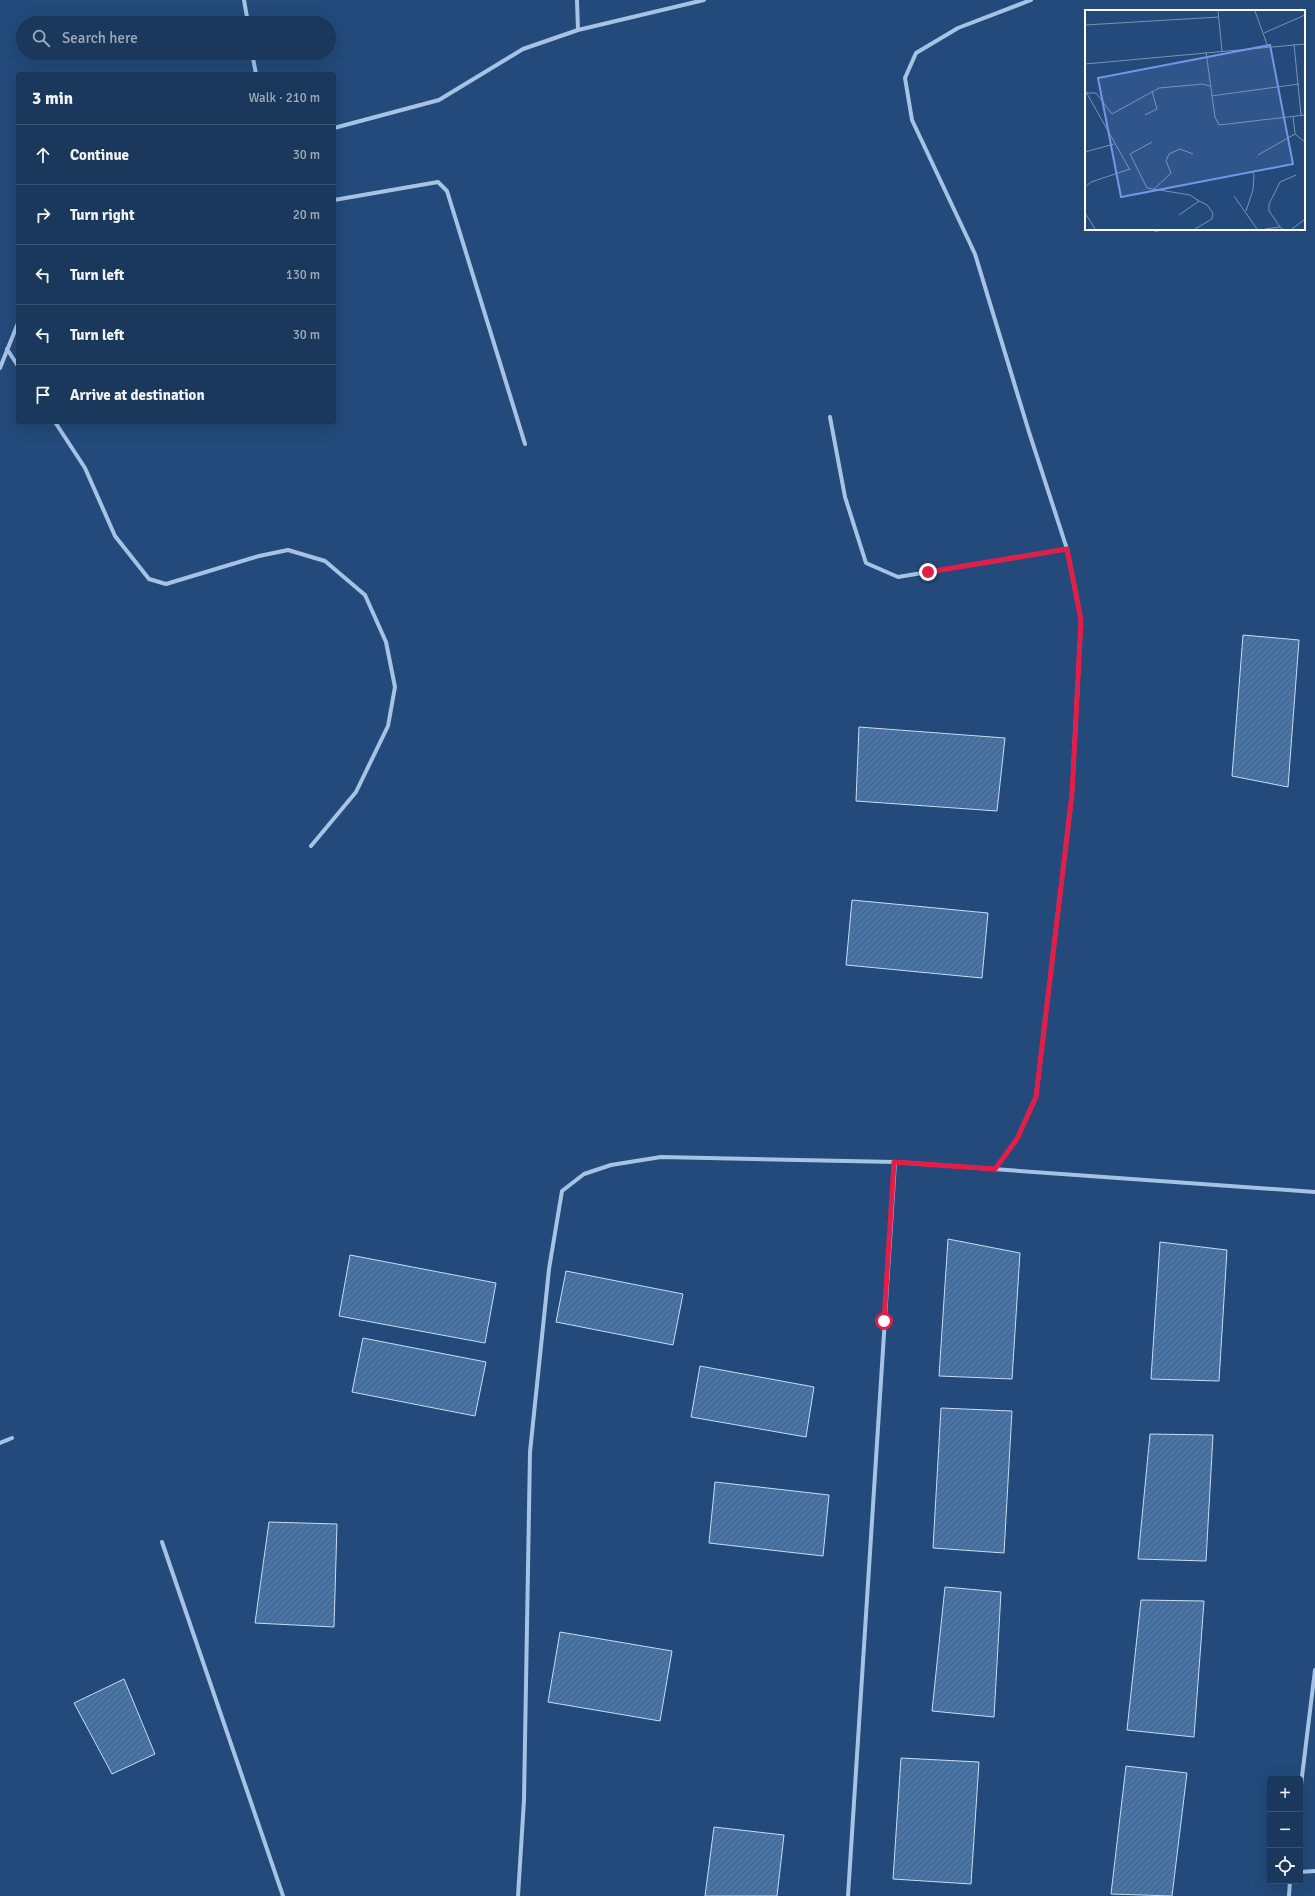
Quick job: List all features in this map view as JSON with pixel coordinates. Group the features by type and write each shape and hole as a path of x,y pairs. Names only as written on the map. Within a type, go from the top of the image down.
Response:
{"street":[{"path":"244,0 247,16"},
{"path":"577,0 578,30"},
{"path":"336,127 439,100 523,49 578,30 704,0"},
{"path":"995,1169 1017,1139 1036,1097 1072,794 1081,620 1067,549 1029,432 975,254 912,120 906,78 916,53 958,28 1031,0"},
{"path":"253,60 256,72"},
{"path":"336,200 438,182 447,191 525,444"},
{"path":"0,368 16,328"},
{"path":"7,349 16,363"},
{"path":"830,417 845,497 866,563 898,577 1067,549"},
{"path":"56,424 85,468 114,536 149,579 166,584 259,556 288,550 325,561 365,595 386,642 395,687 388,726 356,792 311,846"},
{"path":"518,1896 524,1800 530,1452 548,1269 562,1191 584,1174 604,1167 662,1157 894,1162 1315,1192"},
{"path":"848,1896 894,1162"},
{"path":"0,1443 12,1438"},
{"path":"162,1542 283,1896"},
{"path":"1302,1776 1315,1670"},
{"path":"1303,1872 1315,1871"},
{"path":"1289,1896 1290,1884"}],"building":[{"path":"1243,635 1299,640 1288,787 1232,776"},
{"path":"859,727 1005,738 997,811 856,801"},
{"path":"852,900 988,913 982,978 846,965"},
{"path":"948,1239 1020,1253 1012,1379 939,1376"},
{"path":"1160,1242 1227,1250 1219,1381 1151,1379"},
{"path":"350,1255 496,1283 485,1343 339,1316"},
{"path":"566,1271 683,1294 673,1345 556,1322"},
{"path":"363,1338 486,1362 475,1416 352,1392"},
{"path":"700,1366 814,1387 806,1437 691,1417"},
{"path":"941,1408 1012,1411 1004,1553 933,1548"},
{"path":"1150,1434 1213,1435 1206,1561 1138,1559"},
{"path":"715,1482 829,1495 823,1556 709,1543"},
{"path":"269,1522 337,1524 334,1627 255,1623"},
{"path":"945,1587 1001,1592 994,1717 932,1711"},
{"path":"1141,1600 1204,1601 1194,1737 1127,1730"},
{"path":"560,1632 672,1651 660,1721 548,1702"},
{"path":"124,1679 155,1754 112,1774 74,1703"},
{"path":"901,1758 979,1762 971,1884 893,1879"},
{"path":"1126,1766 1187,1773 1172,1896 1111,1894"},
{"path":"714,1827 784,1835 777,1896 705,1896"}],"route":[{"path":"884,1321 894,1162 995,1169 1017,1139 1036,1097 1072,794 1081,620 1067,549 928,572"}]}
